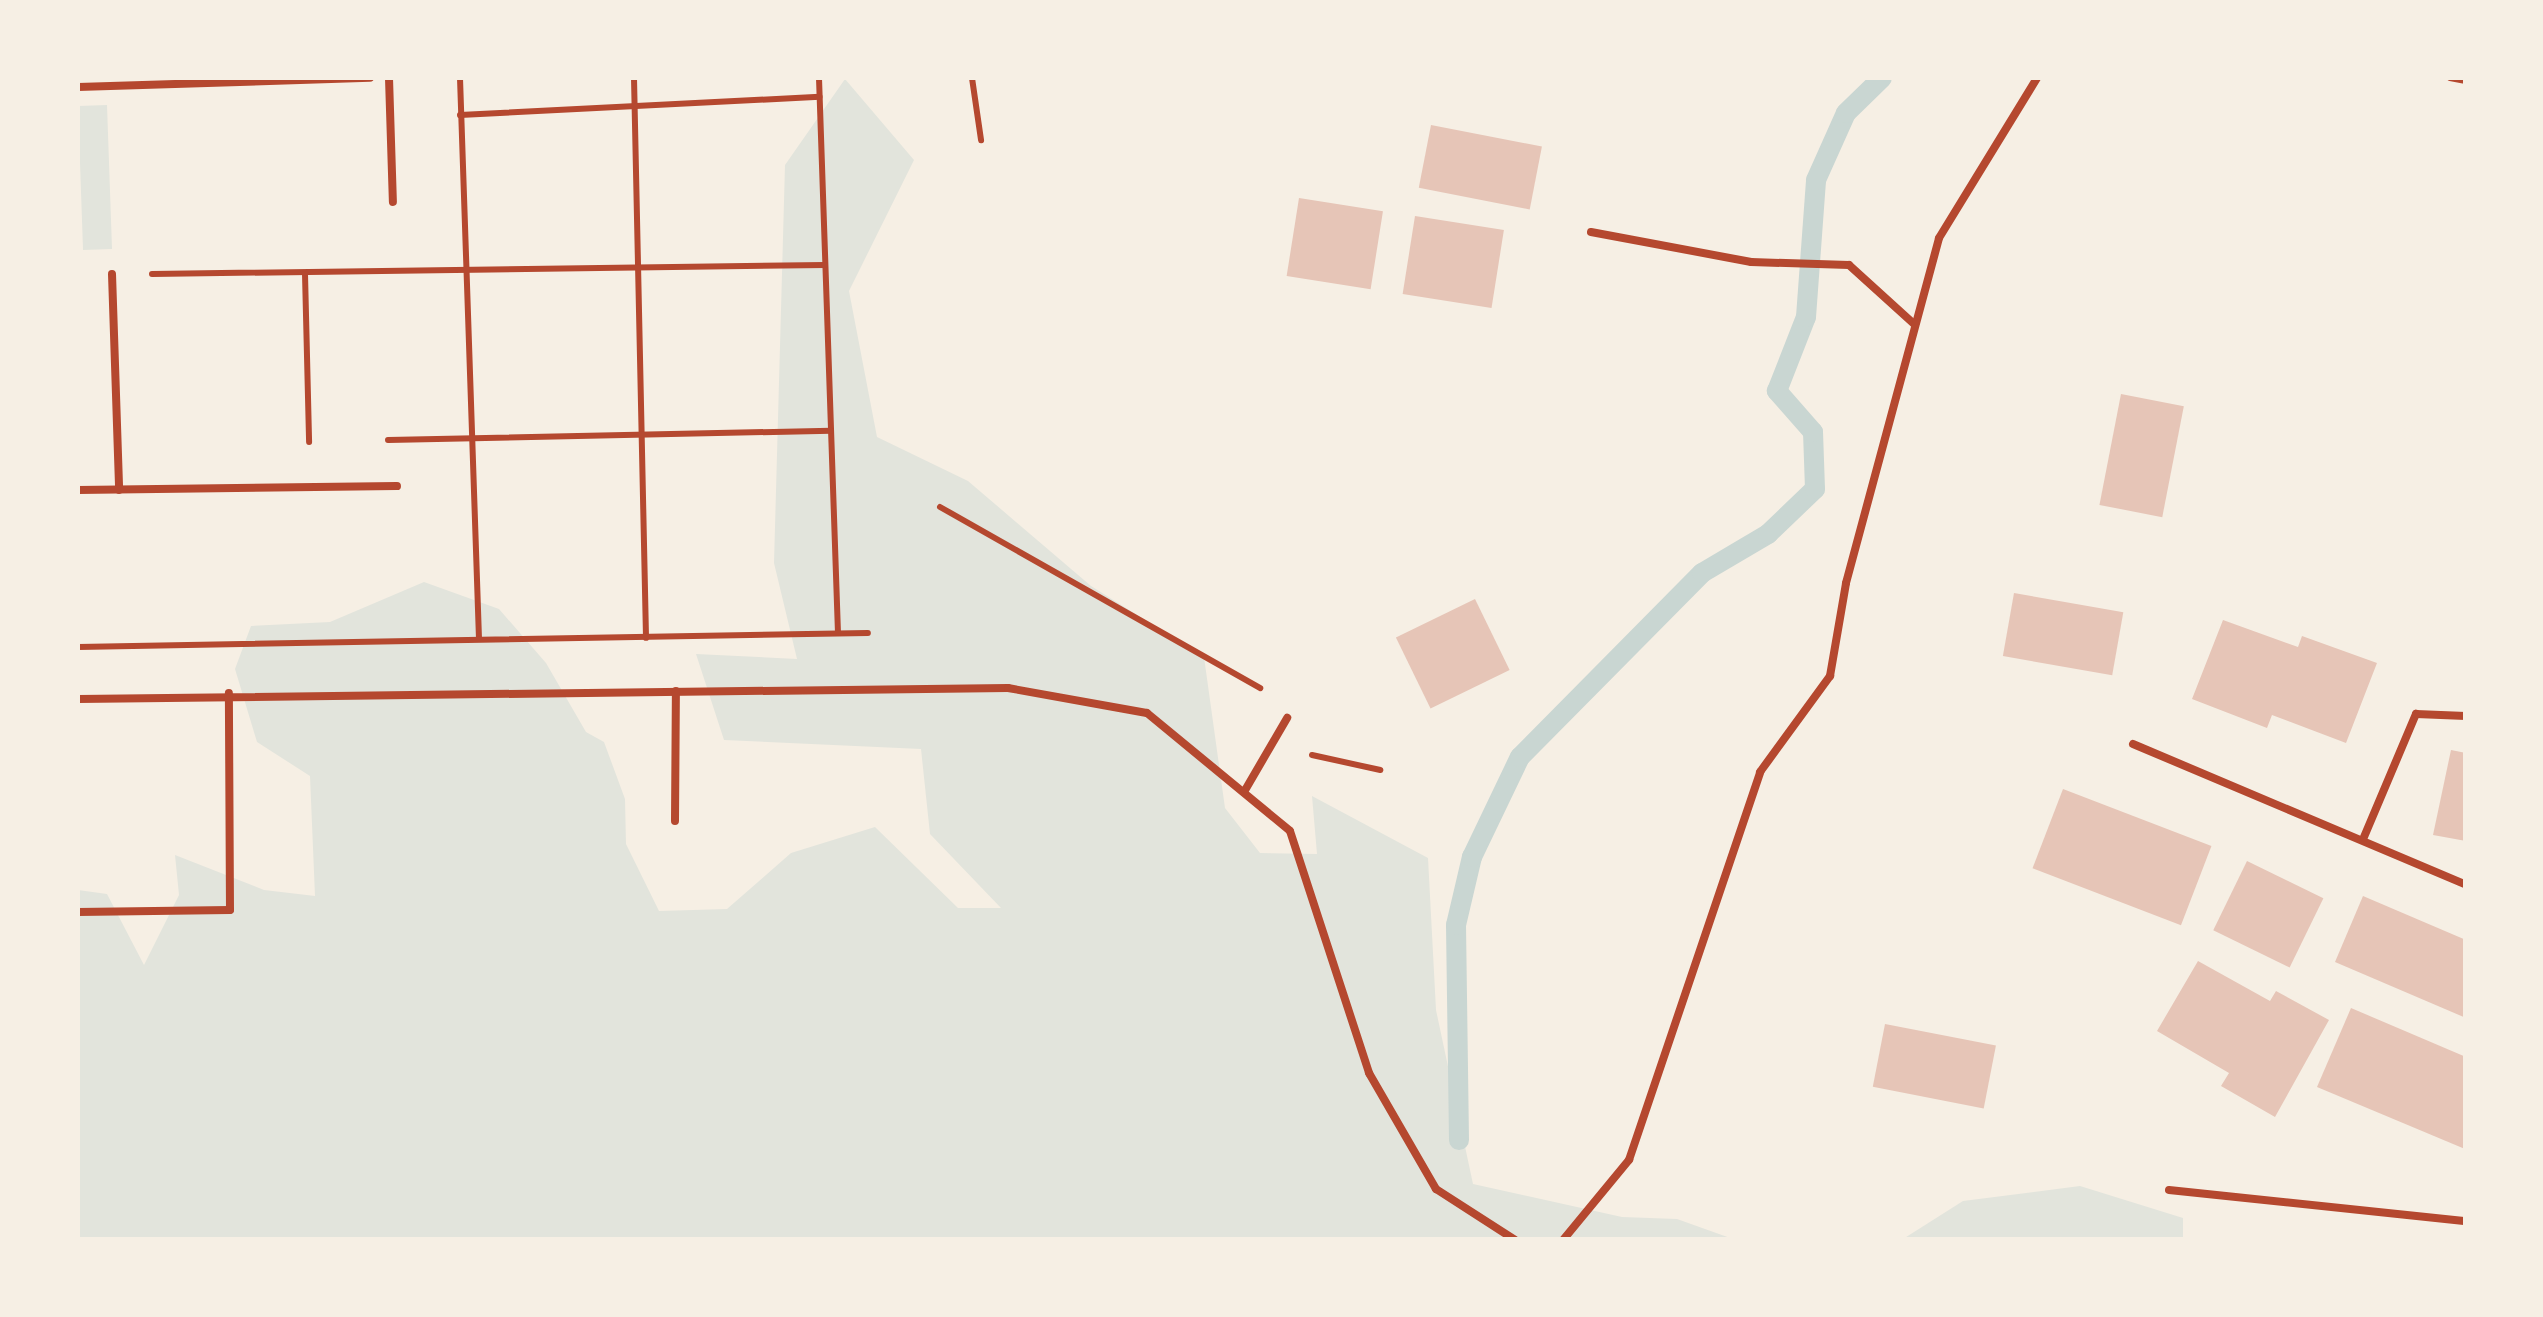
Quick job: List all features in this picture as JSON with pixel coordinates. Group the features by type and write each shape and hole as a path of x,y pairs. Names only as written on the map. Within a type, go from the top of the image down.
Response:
{"lane":[{"path":"78,88 370,78"},
{"path":"390,78 393,202"},
{"path":"1563,1240 1629,1160 1760,772 1830,676 1846,583 1940,238 2036,78"},
{"path":"1591,232 1751,262 1849,266 1914,324"},
{"path":"112,274 119,490"},
{"path":"78,490 396,486"},
{"path":"78,699 229,693 1008,688 1146,713 1290,831 1369,1073 1436,1189 1516,1240"},
{"path":"675,821 676,691"},
{"path":"78,912 230,910 229,693"},
{"path":"2364,837 2416,714 2466,716"},
{"path":"1244,792 1287,718"},
{"path":"2133,744 2364,837 2466,885"},
{"path":"2169,1190 2466,1221"}],"path":[{"path":"460,78 479,640"},
{"path":"634,78 646,638"},
{"path":"819,78 838,633"},
{"path":"972,78 981,140"},
{"path":"2450,78 2466,81"},
{"path":"460,115 820,97"},
{"path":"112,274 825,265"},
{"path":"305,274 309,442"},
{"path":"382,440 831,431"},
{"path":"290,442 328,442"},
{"path":"940,507 1255,682 1287,718"},
{"path":"78,647 868,633"},
{"path":"1272,746 1380,770"}],"shaded area":[{"path":"845,79 914,160 849,291 877,437 968,481 1091,586 1204,657 1225,808 1260,853 1317,854 1312,796 1428,858 1436,1010 1473,1184 1622,1217 1677,1219 1733,1239 78,1240 78,890 107,894 144,965 179,895 175,855 264,890 315,896 310,776 257,742 235,669 251,626 330,622 424,582 499,609 546,663 586,732 604,742 625,799 626,844 659,911 727,909 791,853 875,827 958,908 1001,908 930,834 921,749 724,740 696,654 797,659 774,563 785,165"},
{"path":"107,105 112,249 83,250 78,106"},
{"path":"2080,1186 2183,1218 2183,1239 1903,1239 1963,1201"}],"building":[{"path":"1431,125 1542,147 1530,209 1419,188"},
{"path":"1299,198 1383,211 1371,289 1287,276"},
{"path":"1415,216 1504,230 1492,308 1403,294"},
{"path":"2121,394 2184,406 2162,517 2099,505"},
{"path":"2014,593 2123,612 2112,675 2003,656"},
{"path":"1475,599 1510,670 1431,709 1396,638"},
{"path":"2223,620 2298,647 2302,636 2377,663 2346,743 2272,715 2267,728 2192,699"},
{"path":"2451,750 2466,753 2466,841 2433,835"},
{"path":"2063,789 2211,846 2181,925 2033,868"},
{"path":"2247,861 2323,898 2290,967 2213,930"},
{"path":"2363,896 2466,940 2466,1018 2335,962"},
{"path":"2198,961 2270,1001 2276,991 2329,1020 2275,1117 2221,1086 2229,1073 2157,1031"},
{"path":"2351,1008 2466,1057 2465,1149 2317,1087"},
{"path":"1885,1024 1996,1046 1984,1108 1873,1087"}],"waterway":[{"path":"1459,1140 1456,925 1472,857 1520,757 1702,573 1768,534 1815,489 1813,432 1777,391 1806,317 1816,180 1846,113 1882,78"}]}
